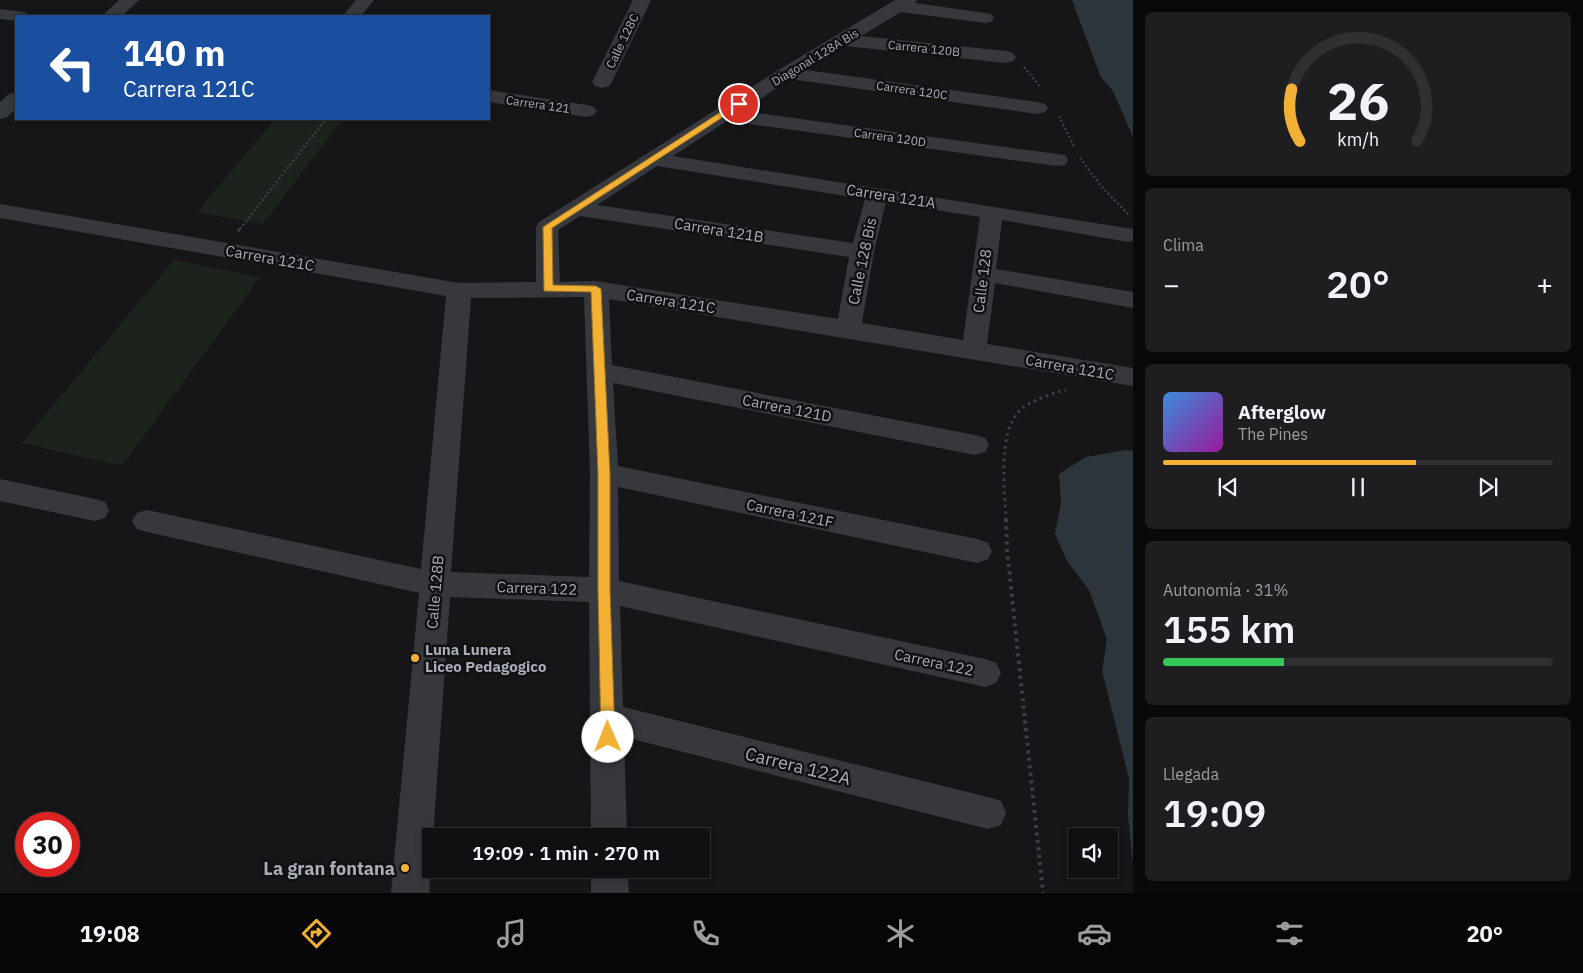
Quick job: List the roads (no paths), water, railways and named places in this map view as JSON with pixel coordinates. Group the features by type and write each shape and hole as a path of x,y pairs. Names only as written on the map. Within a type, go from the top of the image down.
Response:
{"street":[{"path":"112,15 130,0"},
{"path":"353,15 365,0"},
{"name":"Calle 128C","path":"602,82 642,0"},
{"path":"903,3 985,18"},
{"name":"Diagonal 128A Bis","path":"548,288 547,227 787,73 903,3"},
{"path":"0,14 15,16"},
{"name":"Carrera 120B","path":"843,40 1006,57"},
{"name":"Carrera 120C","path":"787,73 1038,108"},
{"name":"Carrera 121","path":"490,96 587,111"},
{"path":"0,113 15,99"},
{"name":"Carrera 120D","path":"723,114 1057,160"},
{"name":"Carrera 121A","path":"654,159 1128,235"},
{"name":"Calle 128 Bis","path":"849,329 862,252 877,194"},
{"name":"Carrera 121B","path":"575,208 862,252"},
{"name":"Carrera 121C","path":"0,211 459,291 548,288 596,289 1133,377"},
{"name":"Calle 128","path":"974,350 992,212"},
{"path":"983,274 1133,300"},
{"path":"596,289 604,474 604,590 609,828"},
{"name":"Calle 128B","path":"410,893 459,291"},
{"name":"Carrera 121D","path":"599,371 975,445"},
{"name":"Carrera 121F","path":"604,474 977,552"},
{"path":"0,490 95,510"},
{"name":"Carrera 122","path":"147,521 435,584 604,590 985,673"},
{"name":"Carrera 122A","path":"608,718 988,813"}],"place":[{"name":"Luna Lunera Liceo Pedagogico","path":"415,658"},
{"name":"La gran fontana","path":"405,868"}]}
